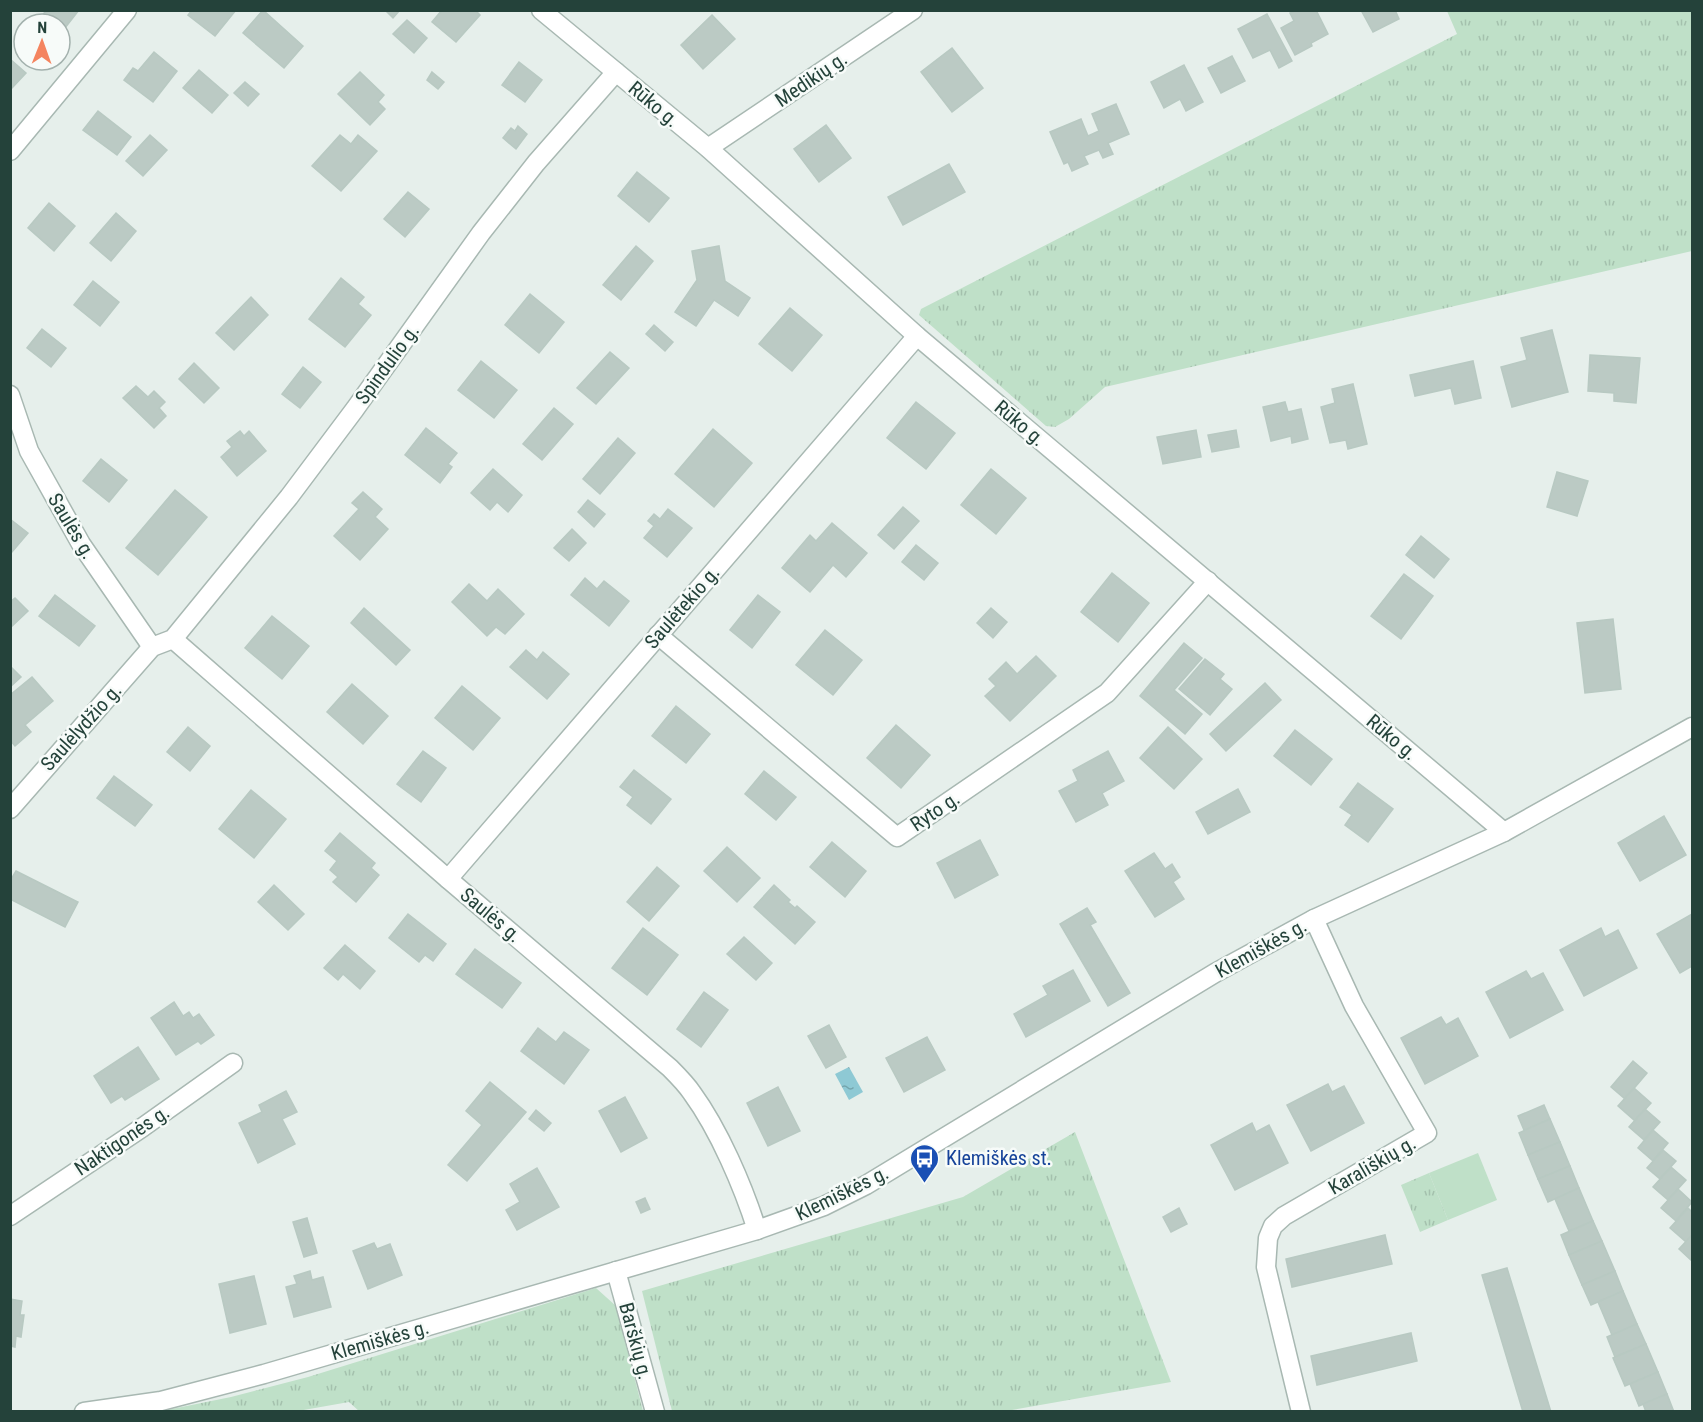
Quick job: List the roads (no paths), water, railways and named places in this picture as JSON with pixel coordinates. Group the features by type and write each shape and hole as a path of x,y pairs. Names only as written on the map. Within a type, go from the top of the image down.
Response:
{"street":[{"path":"10,151 127,10"},
{"name":"Rūko g.","path":"541,10 708,148 917,336 1504,832"},
{"name":"Medikių g.","path":"708,148 913,10"},
{"name":"Spindulio g.","path":"173,639 289,496 355,409 481,233 536,163 616,72"},
{"name":"Saulėtekio g.","path":"448,879 917,336"},
{"name":"Saulės g.","path":"10,395 29,451 81,544 152,647"},
{"name":"Ryto g.","path":"658,635 897,837 1107,693 1208,581"},
{"path":"152,647 173,639"},
{"name":"Saulės g.","path":"173,639 448,879 670,1068 692,1092 707,1116 747,1198 757,1230"},
{"name":"Saulėlydžio g.","path":"10,808 152,647"},
{"name":"Klemiškės g.","path":"84,1412 161,1401 340,1352 757,1230 824,1206 866,1185 1215,972 1314,919 1504,832 1692,727"},
{"name":"Karališkių g.","path":"1301,1412 1266,1267 1268,1238 1273,1226 1284,1216 1427,1133 1354,1006 1314,919"},
{"name":"Naktigonės g.","path":"10,1216 143,1127 233,1063"},
{"name":"Barškių g.","path":"616,1271 655,1412"}],"water":[{"path":"849,1067 863,1092 849,1100 835,1074"}],"place":[{"name":"Klemiškės st.","path":"925,1184"}]}
